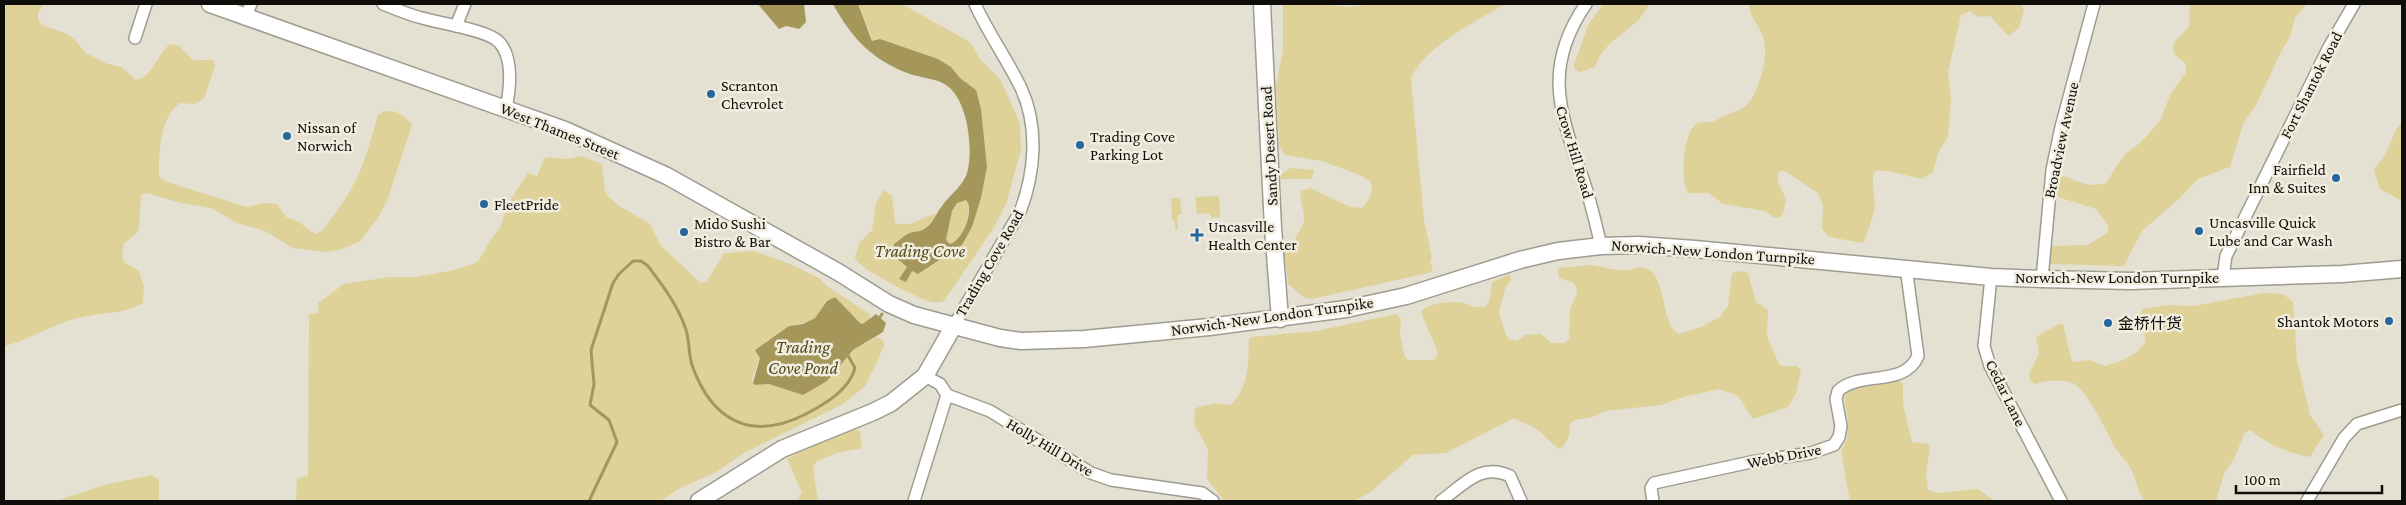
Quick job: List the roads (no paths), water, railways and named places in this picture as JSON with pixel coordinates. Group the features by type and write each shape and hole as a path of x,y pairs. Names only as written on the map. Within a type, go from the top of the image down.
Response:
{"main road":[{"name":"West Thames Street","path":"210,4 248,10 565,130 667,176 838,272 888,304"},
{"name":"Sandy Desert Road","path":"1262,4 1273,228 1280,318"},
{"name":"Norwich-New London Turnpike","path":"888,304 914,315 953,327 1000,338 1051,341 1280,318 1346,309 1406,296 1520,260 1558,251 1601,246 1639,245 1906,267 1991,277 2042,279 2131,281 2342,274 2402,269"},
{"path":"699,501 782,449 891,403 925,376 953,327"}],"street":[{"path":"135,38 146,4"},
{"path":"383,4 416,17 456,26 495,39 503,48 508,70 506,109"},
{"path":"456,26 465,4"},
{"name":"Trading Cove Road","path":"953,327 1020,212 1027,192 1033,159 1031,124 1022,90 974,4"},
{"name":"Crow Hill Road","path":"1586,4 1568,34 1562,53 1558,96 1571,149 1588,194 1601,246"},
{"name":"Broadview Avenue","path":"2042,279 2052,170 2061,127 2094,4"},
{"name":"Fort Shantok Road","path":"2223,277 2226,256 2329,47 2354,4"},
{"name":"Webb Drive","path":"1653,501 1651,488 1654,483 1751,462 1811,453 1834,445 1840,437 1841,426 1836,399 1838,391 1852,382 1905,371 1914,364 1918,356 1906,267"},
{"name":"Cedar Lane","path":"1991,277 1984,346 1990,366 2061,501"},
{"path":"914,501 947,395 940,384 925,376"},
{"name":"Holly Hill Drive","path":"947,395 990,411 1091,473 1111,480 1202,493 1213,501"},
{"path":"2307,501 2344,438 2357,424 2402,410"},
{"path":"1441,501 1481,472 1499,471 1510,476 1521,501"}],"water":[{"path":"758,4 804,4 806,22 799,29 786,26 779,29"},
{"name":"Trading Cove","path":"833,4 858,4 872,41 880,39 938,59 951,67 960,78 976,90 981,109 987,167 981,198 972,227 962,245 918,274 912,271 906,282 899,279 907,267 894,256 894,244 912,232 925,229 964,180 968,169 970,148 967,123 959,100 946,85 899,70 876,56 856,38","holes":["966,200 968,204 968,217 963,231 955,242 950,244 946,240 952,211 957,203"]},
{"name":"Trading Cove Pond","path":"835,297 860,323 863,324 876,314 886,323 883,332 853,350 827,381 803,395 769,384 755,385 753,383 760,358 755,350 789,326 803,324 815,318 827,301"}],"waterway":[{"path":"589,501 617,442 609,420 590,405 594,384 591,350 613,283 619,274 633,261 641,261 648,266 669,295 685,327 692,365 700,384 721,412 734,420 749,425 766,426 784,423 819,407 841,390 852,376 855,368 846,352"},
{"path":"878,320 882,314"}],"place":[{"name":"Scranton Chevrolet","path":"711,94"},
{"name":"Nissan of Norwich","path":"287,136"},
{"name":"Trading Cove Parking Lot","path":"1080,145"},
{"name":"Fairfield Inn & Suites","path":"2336,178"},
{"name":"FleetPride","path":"484,204"},
{"name":"Uncasville Quick Lube and Car Wash","path":"2199,231"},
{"name":"Mido Sushi Bistro & Bar","path":"684,232"},
{"name":"Uncasville Health Center","path":"1197,235"},
{"name":"Shantok Motors","path":"2389,321"},
{"name":"金桥什货","path":"2108,323"}]}
